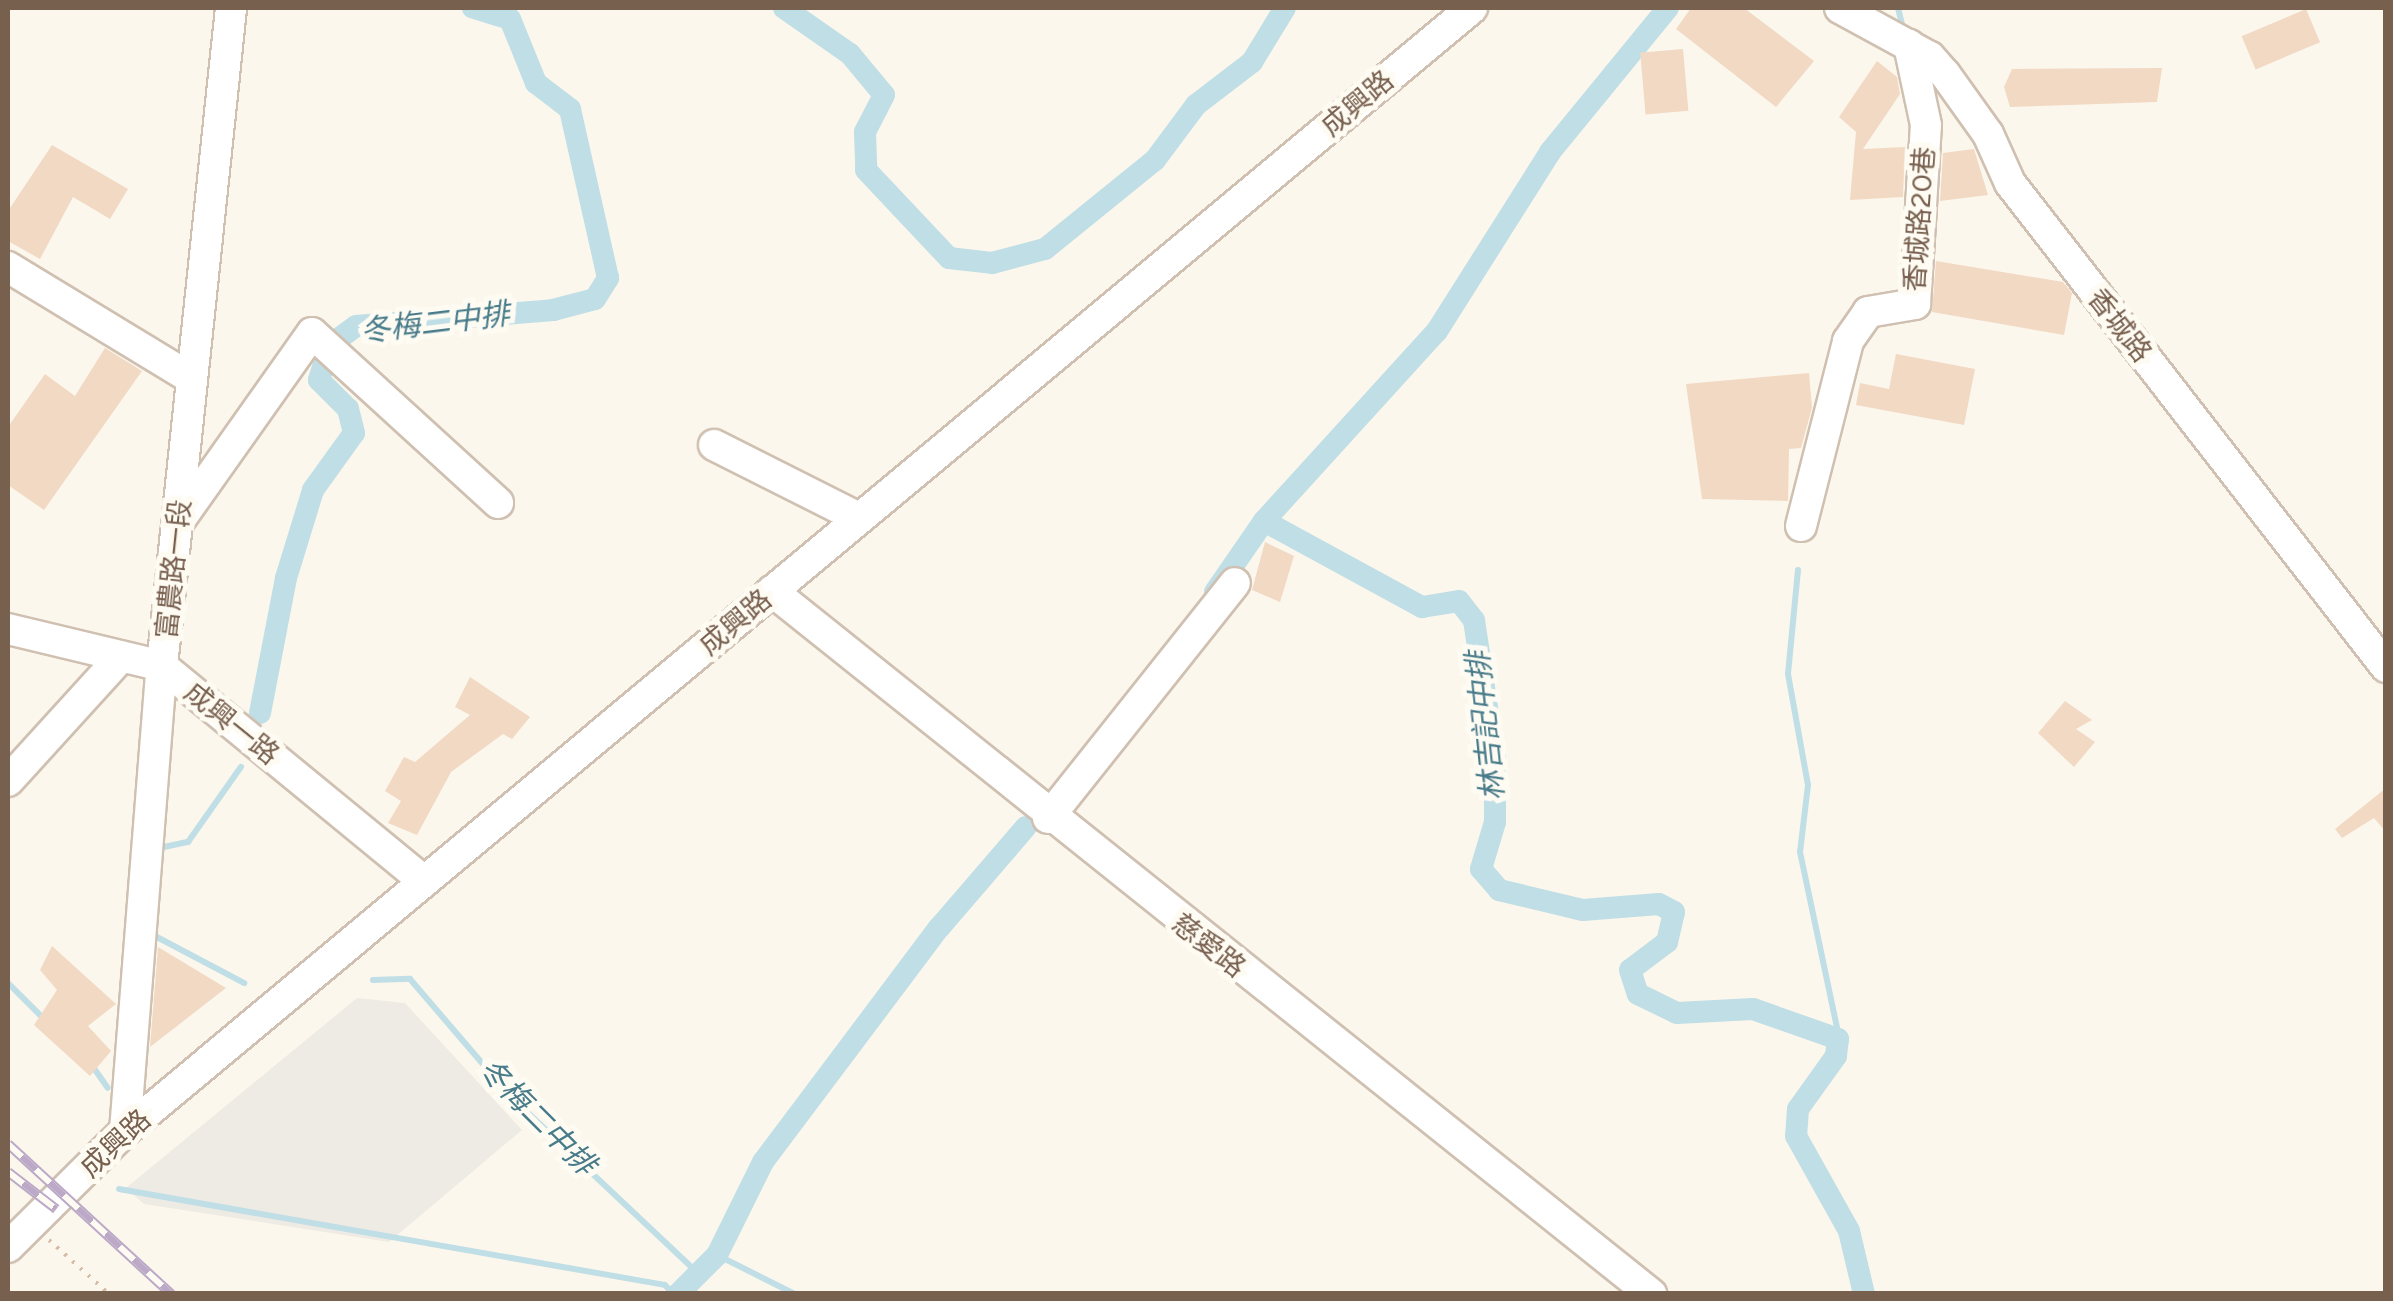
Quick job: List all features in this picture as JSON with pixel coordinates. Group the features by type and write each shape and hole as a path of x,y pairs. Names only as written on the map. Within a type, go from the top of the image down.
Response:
{"street":[{"name":"富農路一段","path":"125,1131 162,666 231,8"},
{"name":"成興路","path":"8,1247 125,1131 1472,8"},
{"name":"香城路","path":"1840,8 1909,45 1945,74 1988,134 2010,183 2386,667"},
{"name":"香城路20巷","path":"1801,526 1848,341 1868,312 1915,304 1926,125 1909,45"},
{"path":"8,267 192,380"},
{"path":"177,524 312,333 498,503"},
{"path":"714,444 859,518"},
{"path":"1048,818 1236,583"},
{"name":"慈愛路","path":"772,591 1048,818 1650,1294"},
{"name":"成興一路","path":"8,630 162,666 424,882"},
{"path":"8,781 122,657"}],"path":[{"path":"31,1224 109,1294"}],"shaded area":[{"path":"357,998 405,1003 522,1130 389,1242 144,1204 126,1188"}],"building":[{"path":"1691,8 1744,8 1814,61 1776,107 1676,29"},
{"path":"2306,9 2320,42 2256,69 2242,36"},
{"path":"1683,49 1688,111 1646,115 1640,53"},
{"path":"1877,61 1897,77 1900,94 1863,149 1905,147 1903,197 1850,200 1856,132 1839,117"},
{"path":"2162,68 2157,102 2010,107 2004,87 2012,69"},
{"path":"52,145 128,189 110,219 73,197 40,259 8,241 8,211"},
{"path":"1974,149 1988,195 1940,201 1943,153"},
{"path":"1936,261 2063,282 2072,293 2064,335 1932,312"},
{"path":"105,348 142,371 44,510 8,485 8,427 45,374 75,396"},
{"path":"1896,354 1975,369 1964,425 1856,405 1860,383 1889,389"},
{"path":"1809,373 1812,408 1801,448 1789,449 1788,501 1702,499 1686,384"},
{"path":"1265,542 1294,556 1280,602 1252,590"},
{"path":"470,677 530,717 512,739 503,734 451,772 417,835 388,823 401,801 385,791 404,757 415,762 470,715 455,707"},
{"path":"2065,701 2092,720 2076,729 2095,742 2074,767 2038,733"},
{"path":"2386,788 2386,832 2374,818 2342,838 2335,829"},
{"path":"52,946 116,1004 88,1026 111,1051 90,1076 34,1025 57,990 40,970"},
{"path":"158,947 226,988 150,1047"}],"waterway":[{"name":"冬梅二中排","path":"260,713 286,578 313,490 354,433 348,409 319,380 330,345 356,326 553,310 595,299 608,278 570,109 536,83 510,19 473,8"},
{"name":"冬梅二中排","path":"784,8 850,54 884,95 865,132 866,170 949,258 992,263 1045,249 1155,160 1196,105 1252,62 1285,8"},
{"path":"1215,592 1264,521 1437,331 1550,152 1668,8"},
{"path":"1898,8 1903,28"},
{"name":"林吉記中排","path":"1264,521 1422,607 1459,601 1474,620 1495,761 1495,822 1481,869 1499,890 1583,910 1659,904 1674,912 1667,942 1630,970 1638,994 1677,1013 1753,1009 1838,1039 1836,1056 1798,1109 1796,1136 1849,1231 1864,1294"},
{"path":"1798,570 1788,674 1808,785 1800,852 1837,1028"},
{"name":"冬梅二中排","path":"164,847 188,842 241,767"},
{"path":"678,1294 717,1255 763,1162 939,928 1026,827"},
{"name":"冬梅二中排","path":"155,936 244,983"},
{"name":"冬梅二中排","path":"373,980 410,979 511,1097 699,1274"},
{"path":"8,983 46,1021"},
{"path":"91,1064 108,1088"},
{"path":"119,1189 665,1285 673,1294"},
{"path":"717,1255 795,1294"}],"railway":[{"path":"8,1144 171,1294"},
{"path":"8,1172 56,1209"}]}
